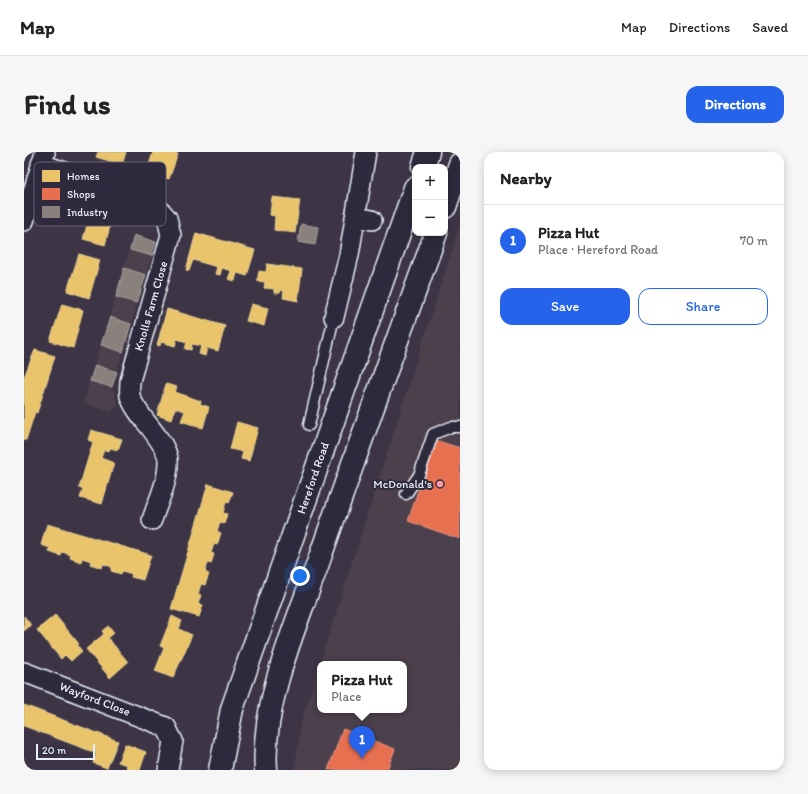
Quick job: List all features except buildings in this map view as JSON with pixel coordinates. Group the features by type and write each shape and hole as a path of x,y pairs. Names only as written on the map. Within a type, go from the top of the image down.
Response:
{"main road":[{"path":"424,164 428,152"},
{"path":"447,200 460,164"},
{"name":"Hereford Road","path":"220,770 232,709 412,197"},
{"path":"266,770 269,719 280,674 355,454 435,236"}],"street":[{"path":"334,317 349,255 364,219 366,152"},
{"name":"Knolls Farm Close","path":"43,158 53,162"},
{"path":"24,221 34,188"},
{"name":"Knolls Farm Close","path":"152,520 168,473 168,458 163,446 132,400 130,395 130,380 171,235 166,217"},
{"name":"Wayford Close","path":"24,672 166,727 173,741 168,770"}],"lane":[{"path":"309,425 334,317"},
{"path":"406,494 419,475 432,434 451,427 460,427"}],"shaded area":[{"path":"460,225 460,770 295,770 300,725 317,672 317,713 407,713 407,661 320,661"},
{"path":"134,235 156,242 112,387 118,406 111,412 83,403"}],"place":[{"name":"McDonald's","path":"440,484"},
{"name":"Pizza Hut","path":"362,759"}]}
